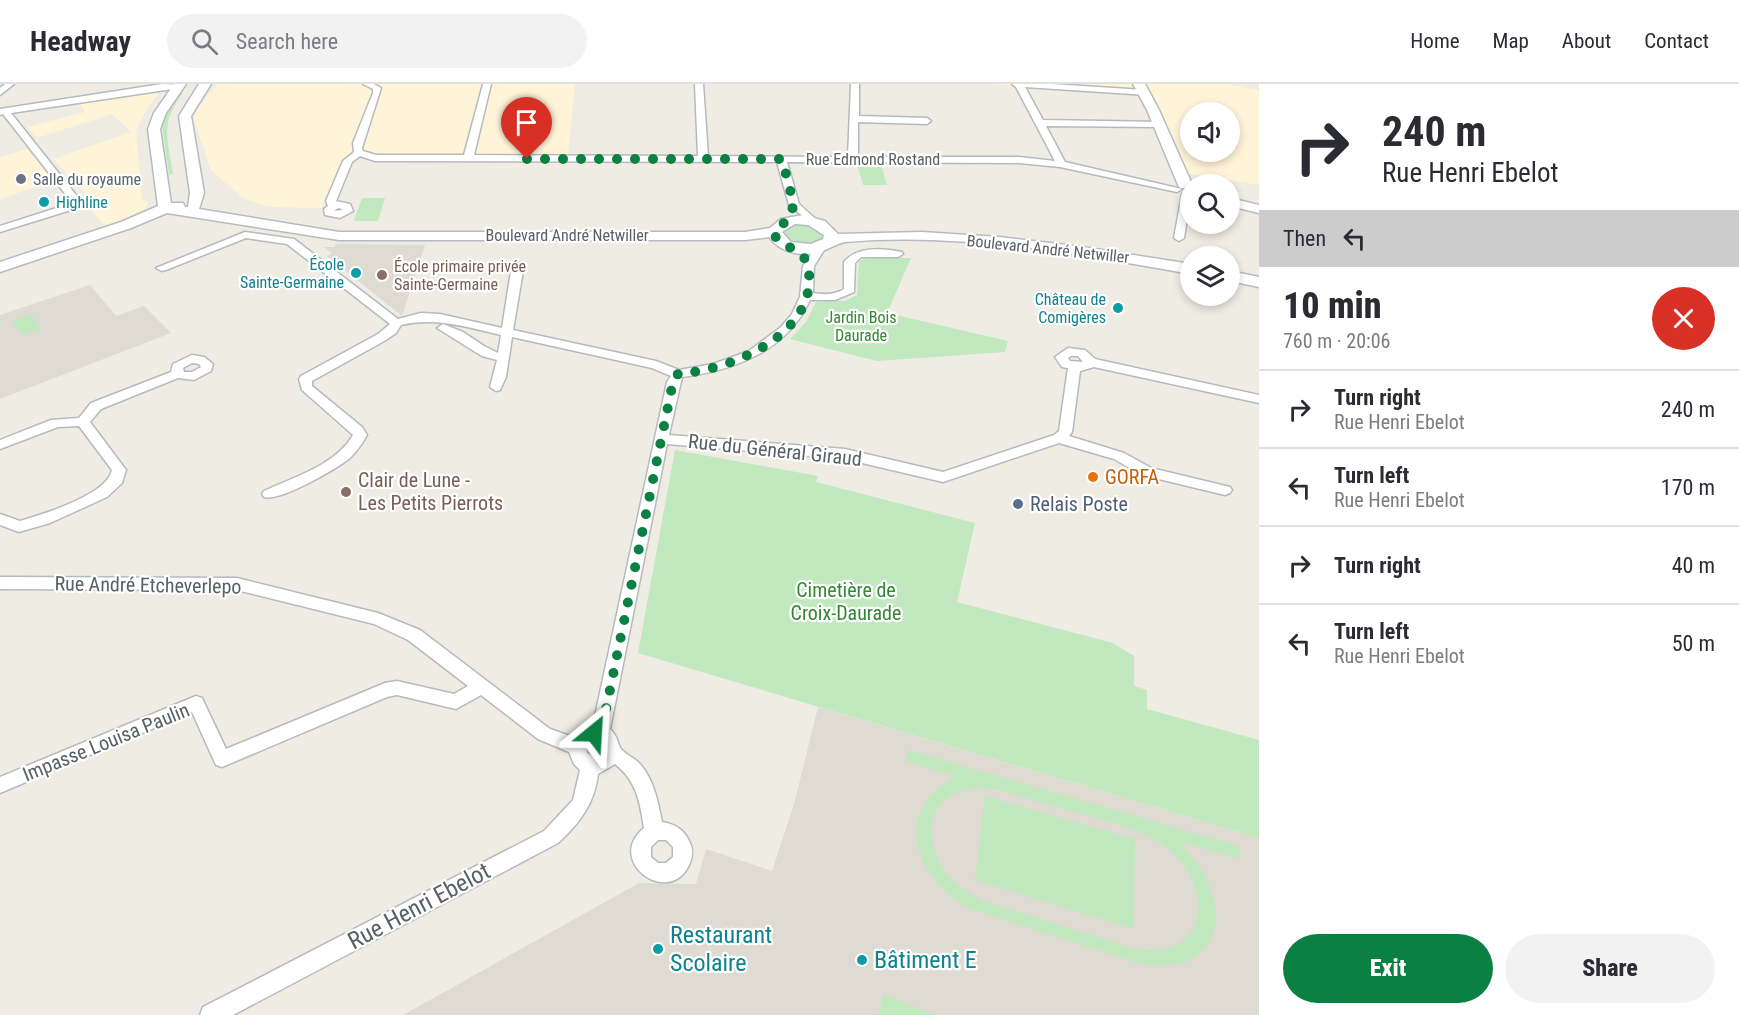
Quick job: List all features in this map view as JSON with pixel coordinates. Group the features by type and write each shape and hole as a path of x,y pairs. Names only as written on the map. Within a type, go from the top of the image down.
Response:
{"main road":[{"path":"0,267 126,225 165,208 154,129 160,113 179,84"},
{"path":"0,276 152,227 190,209 197,193 185,116 206,84"},
{"path":"1142,88 1160,124 1180,175"},
{"path":"1240,204 1259,209"},
{"name":"Boulevard André Netwiller","path":"165,208 190,209 346,231 389,234"},
{"name":"Boulevard André Netwiller","path":"190,209 288,235 783,236 806,249 826,240 868,237 936,238 1096,253 1180,267"},
{"path":"783,236 800,220 814,222 826,240"},
{"path":"1240,278 1259,282"}],"street":[{"path":"0,92 10,84"},
{"path":"2,112 179,84"},
{"path":"333,206 331,201 348,161 359,153 358,143 377,93 377,88 371,84"},
{"path":"468,159 487,84"},
{"path":"699,84 703,159"},
{"path":"853,84 855,119 853,159"},
{"path":"1017,84 1142,88"},
{"path":"1017,84 1060,160 1060,164"},
{"path":"0,229 61,210 74,203 75,197 2,112"},
{"path":"855,119 927,121"},
{"path":"1039,123 1160,124"},
{"name":"Rue Edmond Rostand","path":"359,153 375,158 468,159 1019,160 1060,164 1180,189"},
{"path":"782,159 794,205 783,236 808,265"},
{"path":"794,205 814,222"},
{"path":"1179,238 1180,231"},
{"path":"162,268 237,237 288,235 396,323 430,317 661,366 678,374 698,373 728,365 758,352 784,330 798,315 807,296 810,256 826,240"},
{"path":"807,296 835,298 844,295 850,290 849,262 857,255 898,254"},
{"path":"495,387 500,377 504,357 518,265"},
{"path":"269,494 318,471 356,445 360,435 357,430 306,387 305,379 382,337 392,330 396,323"},
{"path":"443,328 453,330 484,353 504,357"},
{"path":"1225,490 1147,472 1119,456 1059,438 1065,432 1074,368 1063,362 1062,355 1076,352 1087,357 1090,362 1259,399"},
{"path":"0,445 56,423 83,422 96,406 178,374"},
{"path":"600,733 671,388 678,374"},
{"path":"0,519 19,527 45,519 102,494 117,480 119,470 83,422"},
{"name":"Rue du Général Giraud","path":"661,439 845,454 943,477 1059,438"},
{"name":"Rue André Etcheverlepo","path":"0,583 237,584 378,619 414,635 544,734 577,746"},
{"name":"Impasse Louisa Paulin","path":"0,785 196,703 222,759 385,690 397,688 456,702 482,686"},
{"path":"600,733 612,743 613,753 604,763 590,764 579,757 577,746 588,734 600,733"},
{"path":"613,753 638,772 644,784 654,833"},
{"name":"Rue Henri Ebelot","path":"211,1015 551,837 571,819 581,806 587,790 590,764"}],"shaded area":[{"path":"217,84 575,84 568,155 346,156 321,208 268,207 243,198 211,170 194,119 197,110"},
{"path":"988,84 1225,84 1259,90 1259,185 1240,182 1240,174 1191,174 1172,171 1139,94"},
{"path":"162,89 146,110 136,131 142,201 146,200 148,205 141,212 105,227 92,211 99,208 53,159 131,132 112,114 37,138 27,127 85,112 78,102"},
{"path":"27,149 53,181 0,199 0,157"},
{"name":"École primaire privée Sainte-Germaine","path":"336,244 425,245 402,316 327,256 332,253 324,247 334,247"},
{"path":"90,285 116,316 144,306 171,333 0,399 0,315"},
{"path":"818,707 1259,838 1259,1015 403,1015 639,883 696,884 706,849 772,871 794,804"}],"green space":[{"path":"178,93 183,93 175,104 167,132 173,174 169,175 162,125 164,116"},
{"path":"857,163 881,164 887,185 863,185"},
{"path":"362,198 385,198 378,221 354,221"},
{"path":"794,223 807,224 823,231 825,238 814,246 788,243 780,230"},
{"name":"Jardin Bois Daurade","path":"867,258 911,258 887,313 1008,341 1005,352 877,361 790,339 806,322 816,302 845,301 857,295 859,261"},
{"path":"31,314 41,328 22,335 12,321"},
{"name":"Cimetière de Croix-Daurade","path":"675,450 818,476 816,482 975,523 957,602 1113,643 1134,656 1134,686 1147,690 1147,709 1259,740 1259,838 638,653"},
{"path":"908,750 1239,846 1240,859 1183,843 1183,847 1202,871 1214,901 1216,916 1214,931 1208,945 1196,956 1184,962 1163,965 1142,964 970,909 946,892 934,879 925,866 917,838 920,812 937,789 951,780 951,775 905,761","holes":["979,788 998,790 1131,829 1163,846 1177,857 1188,871 1197,894 1197,919 1188,936 1168,948 1136,949 983,901 962,887 950,877 938,860 932,839 933,818 944,801 956,793"]},
{"path":"985,796 1135,839 1134,929 975,880"},
{"path":"884,995 936,1015 879,1015"}],"place":[{"name":"Salle du royaume","path":"21,179"},
{"name":"Highline","path":"44,202"},
{"name":"École Sainte-Germaine","path":"356,273"},
{"name":"École primaire privée Sainte-Germaine","path":"382,275"},
{"name":"Château de Comigères","path":"1118,308"},
{"name":"GORFA","path":"1093,477"},
{"name":"Clair de Lune - Les Petits Pierrots","path":"346,492"},
{"name":"Relais Poste","path":"1018,504"},
{"name":"Restaurant Scolaire","path":"658,949"},
{"name":"Bâtiment E","path":"862,960"}],"route":[{"path":"527,159 782,159 794,205 786,222 777,227 775,236 780,242 799,253 808,265 807,296 798,315 770,343 758,352 728,365 698,373 678,374 673,382 604,719 600,733 594,733"}]}
